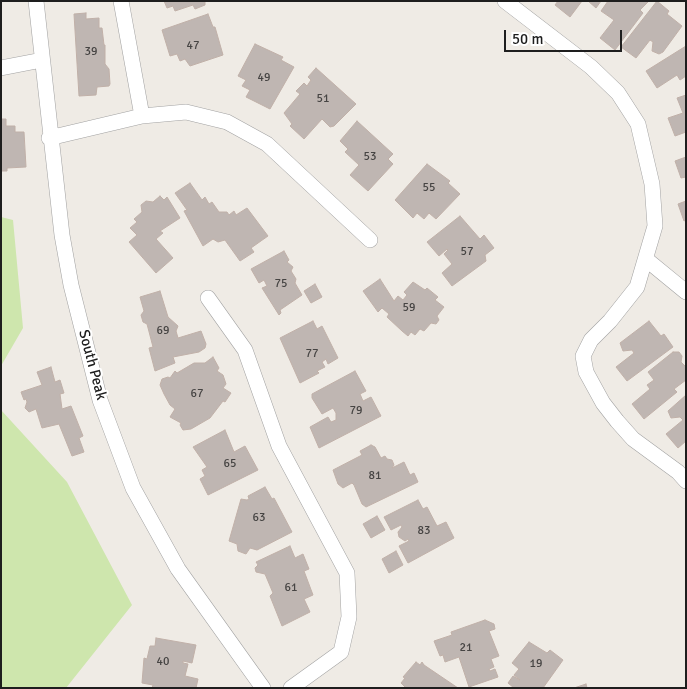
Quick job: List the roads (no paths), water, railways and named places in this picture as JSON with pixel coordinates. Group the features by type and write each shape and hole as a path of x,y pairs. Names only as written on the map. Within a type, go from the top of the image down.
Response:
{"street":[{"name":"South Peak","path":"36,1 49,138 62,235 71,286 100,400 133,488 178,569 263,688"},
{"path":"122,1 142,116"},
{"path":"505,1 591,67 618,93 638,124 652,184 656,226 647,260 637,287 610,321 591,340 583,356 586,372 603,403 616,421 634,439 678,472 686,481"},
{"path":"1,68 42,60"},
{"path":"49,138 142,116 186,112 227,122 267,144 370,240"},
{"path":"647,260 686,292"},
{"path":"208,298 245,350 279,446 347,573 349,617 341,652 291,688"}]}
